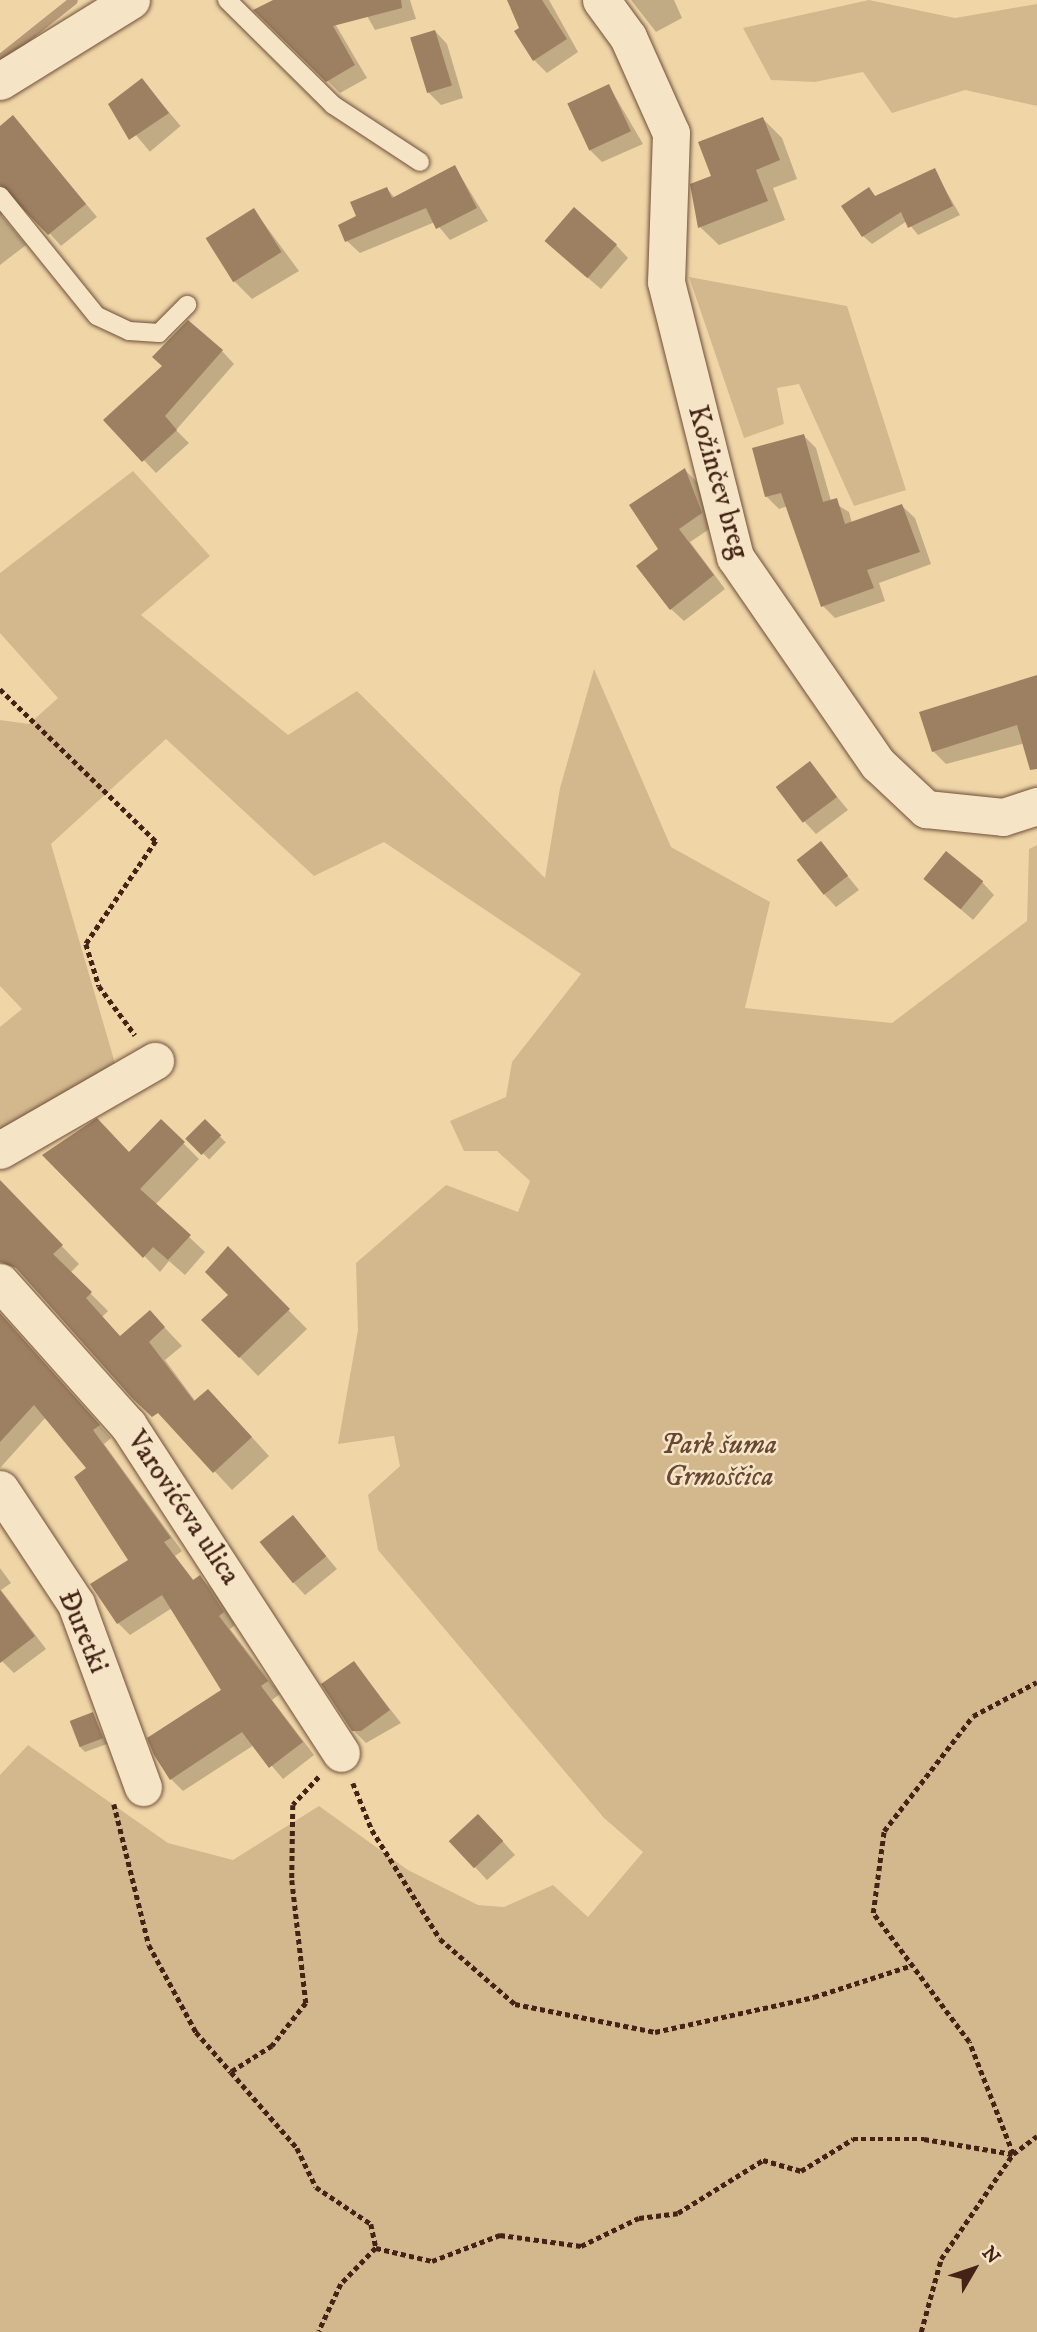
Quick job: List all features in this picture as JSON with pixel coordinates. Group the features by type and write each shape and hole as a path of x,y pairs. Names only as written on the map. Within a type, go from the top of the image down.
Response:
{"street":[{"path":"0,81 131,0"},
{"name":"Kožinčev breg","path":"601,0 628,37 671,133 666,282 735,557 878,764 926,809 1003,817 1037,806"},
{"path":"0,1150 155,1060"},
{"name":"Varovićeva ulica","path":"0,1282 128,1425 341,1753"},
{"name":"Đuretki","path":"0,1489 76,1604 143,1787"}],"lane":[{"path":"227,0 333,105 420,162"},
{"path":"0,196 97,316 129,331 159,333 187,305"}],"path":[{"path":"0,689 156,841 86,944 99,986 155,1060"},
{"path":"1013,2154 969,2042 873,1913 884,1831 973,1716 1037,1682"},
{"path":"231,2072 272,2046 306,2003 292,1880 293,1805 341,1753 372,1830 440,1939 515,2004 655,2032 814,1997 910,1966"},
{"path":"143,1787 113,1797 149,1945 196,2032 297,2148 316,2187 371,2224 376,2248"},
{"path":"921,2332 940,2259 1013,2154 1037,2136"},
{"path":"376,2248 432,2261 500,2235 581,2246 639,2218 678,2213 763,2160 801,2171 853,2139 924,2139 1013,2154"},
{"path":"318,2332 341,2284 376,2248"}],"green space":[{"path":"869,0 955,18 1037,4 1037,106 965,90 892,113 863,72 815,82 771,80 743,28"},
{"path":"689,277 847,306 906,490 854,506 799,384 777,388 784,424 744,438"},
{"name":"Park šuma Grmoščica","path":"133,471 210,556 141,615 288,735 357,691 545,878 560,788 594,669 671,847 770,902 745,1008 892,1023 1027,921 1029,849 1037,845 1037,2332 0,2332 0,1775 28,1745 168,1843 233,1860 319,1806 408,1870 478,1905 504,1907 553,1885 588,1917 643,1852 604,1818 378,1550 368,1495 400,1466 394,1436 338,1444 358,1330 356,1263 446,1185 518,1212 530,1181 497,1151 464,1151 450,1121 506,1097 512,1062 581,974 384,842 314,876 166,739 51,844 117,1070 0,1142 0,1027 22,1009 0,986 0,720 29,724 58,698 0,633 0,573"}],"building":[{"path":"273,0 401,0 402,8 333,26 355,65 326,82 253,10"},
{"path":"507,0 542,0 567,39 533,61 514,31 519,28"},
{"path":"435,30 452,85 427,93 410,38"},
{"path":"142,78 169,113 129,140 108,104"},
{"path":"609,84 631,131 589,151 567,103"},
{"path":"13,115 86,204 48,235 0,185 0,126"},
{"path":"763,117 780,160 756,170 768,201 698,228 690,184 711,176 698,142"},
{"path":"455,165 477,208 436,229 426,208 345,242 338,225 356,216 350,202 387,187 392,198"},
{"path":"935,168 953,206 908,228 901,212 862,237 841,206 869,187 875,196"},
{"path":"574,207 617,244 587,278 544,241"},
{"path":"254,208 282,252 233,282 206,238"},
{"path":"188,320 223,350 165,416 177,430 142,462 103,420 162,366 152,357"},
{"path":"804,434 823,502 837,498 845,524 902,504 920,552 867,570 874,588 821,607 781,493 765,497 752,448"},
{"path":"685,468 702,513 679,529 714,575 670,610 636,566 658,549 629,505"},
{"path":"1037,675 1037,769 1030,770 1017,725 932,752 919,712"},
{"path":"810,761 837,797 803,823 776,787"},
{"path":"821,841 848,876 824,895 797,860"},
{"path":"946,851 983,881 961,909 923,879"},
{"path":"97,1118 129,1152 161,1119 185,1142 140,1189 191,1235 168,1260 153,1247 143,1258 42,1155"},
{"path":"205,1119 221,1135 201,1155 185,1139"},
{"path":"0,1180 63,1245 53,1254 92,1292 86,1298 120,1336 150,1310 165,1327 149,1342 194,1401 208,1389 252,1437 213,1473 158,1413 152,1417 132,1398 16,1268 0,1262"},
{"path":"228,1246 290,1309 239,1358 201,1320 228,1295 205,1272"},
{"path":"0,1313 100,1425 93,1430 171,1538 164,1542 193,1580 200,1575 224,1612 219,1616 268,1681 261,1686 303,1742 269,1768 242,1732 170,1780 154,1755 147,1738 221,1690 162,1595 117,1624 90,1584 128,1560 74,1477 86,1468 34,1405 0,1442"},
{"path":"293,1515 326,1556 293,1583 260,1542"},
{"path":"0,1590 35,1636 0,1663"},
{"path":"354,1661 390,1710 361,1731 352,1731 321,1684"},
{"path":"93,1712 103,1738 80,1747 70,1721"},
{"path":"478,1814 503,1841 474,1868 449,1841"}],"waterway":[{"path":"0,58 73,0"}]}
